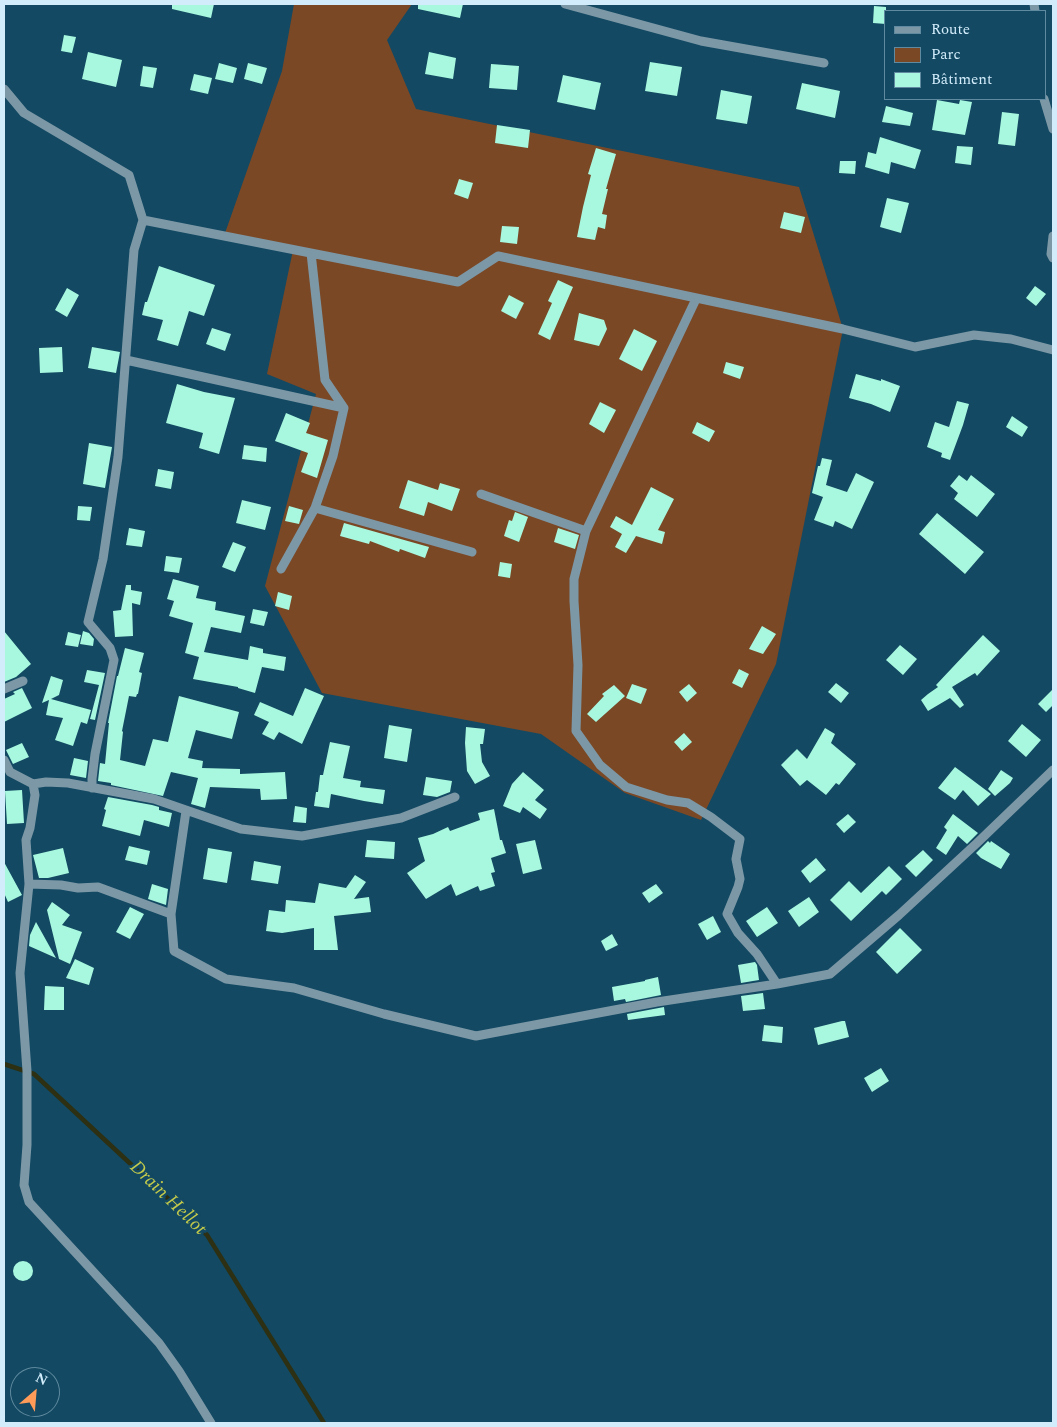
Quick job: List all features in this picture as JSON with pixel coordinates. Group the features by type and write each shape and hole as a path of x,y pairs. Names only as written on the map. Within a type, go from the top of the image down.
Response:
{"street":[{"path":"565,4 701,41 824,63"},
{"path":"4,89 24,113 129,175 142,220 134,250 118,457 103,559 88,622 110,648 114,660 95,754 92,788"},
{"path":"1044,100 1053,128"},
{"path":"142,220 458,282 498,256 644,286 915,348 974,335 1011,340 1053,350"},
{"path":"1053,236 1051,254 1053,258"},
{"path":"281,568 315,508 333,456 344,408 325,380 311,254"},
{"path":"696,298 586,531 574,579 578,665 576,731 600,765 626,787 667,800 688,803 711,817 740,839 736,859 740,879 727,914 738,933 757,954 777,984"},
{"path":"126,360 344,408"},
{"path":"481,494 586,531"},
{"path":"315,508 472,552"},
{"path":"4,690 22,681"},
{"path":"4,760 10,772 33,784 46,782 68,783 154,799 241,830 302,836 401,818 455,798"},
{"path":"186,811 171,914 174,951 226,979 294,988 384,1014 476,1036 657,1002 830,974 913,902 1053,770"},
{"path":"33,784 35,795 30,828 26,840 28,884 20,972 27,1072 24,1185 29,1202 159,1343 179,1371 211,1423"},
{"path":"28,884 61,885 78,888 98,887 171,914"}],"green space":[{"path":"294,4 412,4 387,40 416,109 799,187 843,329 776,664 701,820 625,793 541,734 322,693 265,586 316,394 267,374 293,250 224,236 282,71"}],"building":[{"path":"172,4 214,4 211,18 172,9"},
{"path":"418,4 463,4 460,18 418,9"},
{"path":"874,6 886,7 886,10 884,10 884,24 873,23"},
{"path":"64,35 76,37 72,53 61,51"},
{"path":"88,52 122,60 116,87 82,79"},
{"path":"429,52 456,58 453,79 425,74"},
{"path":"650,62 682,67 677,96 645,91"},
{"path":"219,63 237,68 233,83 215,79"},
{"path":"248,63 267,68 262,84 244,79"},
{"path":"491,64 519,66 517,90 489,88"},
{"path":"143,66 157,68 153,88 140,86"},
{"path":"194,74 212,78 208,94 190,90"},
{"path":"563,75 601,83 595,110 557,102"},
{"path":"802,83 840,91 835,118 796,109"},
{"path":"721,90 752,96 747,124 716,119"},
{"path":"937,100 959,104 960,100 972,102 965,135 932,130"},
{"path":"886,106 913,113 910,126 882,122"},
{"path":"1002,112 1019,114 1015,146 998,144"},
{"path":"497,125 530,130 528,148 495,143"},
{"path":"880,137 921,150 915,169 891,162 889,174 865,167 868,152 876,154"},
{"path":"957,146 973,147 971,165 955,163"},
{"path":"596,148 616,154 606,189 608,189 602,214 607,215 605,229 598,227 595,240 577,237 591,175 588,174"},
{"path":"840,161 856,161 855,174 839,173"},
{"path":"459,179 473,183 468,199 454,194"},
{"path":"887,198 909,203 901,233 880,227"},
{"path":"784,212 805,217 801,233 780,228"},
{"path":"502,226 519,227 517,244 500,242"},
{"path":"159,266 215,285 204,316 189,311 178,346 157,340 163,320 142,315"},
{"path":"558,280 573,287 550,340 538,334 552,303 548,301"},
{"path":"1035,286 1046,294 1036,306 1026,298"},
{"path":"67,288 79,295 67,317 55,310"},
{"path":"509,295 524,303 516,319 501,311"},
{"path":"579,313 604,320 607,329 599,346 574,340"},
{"path":"212,328 231,334 225,351 206,344"},
{"path":"634,329 657,341 642,371 619,359"},
{"path":"62,347 63,372 40,373 39,348"},
{"path":"92,347 120,352 116,373 88,368"},
{"path":"726,362 744,367 740,379 723,373"},
{"path":"856,374 881,381 881,379 900,386 890,412 849,398"},
{"path":"177,384 235,398 219,454 199,448 203,433 166,423"},
{"path":"957,401 969,404 950,460 941,457 942,453 927,447 935,422 949,427"},
{"path":"600,402 616,410 604,433 589,424"},
{"path":"286,413 310,423 306,433 328,440 317,478 301,472 308,453 275,441"},
{"path":"1012,416 1028,427 1022,437 1006,427"},
{"path":"697,422 715,431 709,442 692,433"},
{"path":"89,443 112,447 105,488 83,484"},
{"path":"244,445 267,448 266,462 242,459"},
{"path":"822,458 832,460 826,485 847,492 856,473 874,482 852,529 835,521 833,527 814,520 823,497 812,493 818,466 820,466"},
{"path":"158,469 174,472 171,489 155,486"},
{"path":"959,475 967,481 971,475 995,494 977,517 954,499 958,493 950,486"},
{"path":"408,480 438,490 440,483 460,489 452,511 428,502 424,516 399,508"},
{"path":"651,487 674,499 658,530 665,532 662,544 636,536 626,553 615,547 622,534 610,527 616,516 632,525"},
{"path":"242,500 271,507 265,530 236,523"},
{"path":"78,506 92,507 90,521 77,520"},
{"path":"289,506 303,510 299,524 285,521"},
{"path":"515,512 528,517 519,542 504,536 509,520 512,521"},
{"path":"937,513 984,552 965,574 919,534"},
{"path":"344,523 429,547 425,558 400,549 399,552 370,541 369,544 340,536"},
{"path":"129,528 145,531 142,547 126,545"},
{"path":"558,528 579,535 575,549 554,542"},
{"path":"233,542 246,547 235,572 222,567"},
{"path":"166,556 182,558 179,573 164,571"},
{"path":"500,562 512,564 510,578 498,576"},
{"path":"173,579 199,586 196,598 216,602 215,610 245,616 241,633 211,627 204,652 248,660 250,646 263,649 263,653 286,657 284,671 262,667 255,693 238,687 193,679 199,657 185,653 193,623 169,616 174,601 167,599"},
{"path":"126,585 131,585 131,590 142,592 140,605 132,603 133,636 115,637 113,611 121,610"},
{"path":"278,592 292,596 289,610 275,606"},
{"path":"253,609 268,612 264,626 250,623"},
{"path":"762,626 776,634 763,654 749,649"},
{"path":"4,631 31,664 16,677 4,682"},
{"path":"83,631 89,633 94,639 93,646 80,644"},
{"path":"68,632 81,635 78,647 65,645"},
{"path":"983,635 1000,651 977,676 975,673 952,687 964,705 960,708 950,698 928,711 921,700 938,687 936,685"},
{"path":"900,645 917,659 903,675 886,660"},
{"path":"125,648 144,653 139,672 142,673 138,694 136,697 129,696 122,731 120,760 145,766 153,739 168,742 179,696 239,712 232,739 196,730 188,758 203,761 202,768 240,769 240,774 285,772 287,799 261,800 260,789 210,787 205,808 191,804 198,778 171,772 163,796 98,781 100,763 105,764 108,723 117,676"},
{"path":"739,669 749,674 742,688 732,683"},
{"path":"87,670 105,673 95,720 90,719 99,685 84,682"},
{"path":"51,676 63,680 59,695 51,699 91,710 87,724 81,722 73,746 55,740 63,718 46,715 49,700 42,703"},
{"path":"836,683 849,693 841,703 828,692"},
{"path":"632,684 647,689 641,704 626,698"},
{"path":"689,684 697,693 687,702 679,692"},
{"path":"614,685 625,696 596,722 587,714 604,696 602,694"},
{"path":"22,688 32,708 4,722 4,699"},
{"path":"305,688 324,696 302,744 279,732 274,740 262,734 269,722 254,715 260,702 293,716"},
{"path":"1053,689 1053,705 1046,712 1038,704"},
{"path":"1022,724 1041,740 1026,757 1008,741"},
{"path":"389,725 412,729 407,762 384,758"},
{"path":"466,727 485,729 483,744 480,744 482,762 490,776 475,784 467,771"},
{"path":"825,728 835,734 831,743 856,764 839,785 836,783 826,795 807,780 800,786 781,765 797,749 807,759"},
{"path":"684,733 692,742 682,751 674,742"},
{"path":"330,742 350,746 343,778 361,781 360,787 385,790 383,804 331,794 329,808 314,806 320,775 323,775"},
{"path":"22,743 29,757 13,764 6,750"},
{"path":"74,758 88,761 86,778 70,775"},
{"path":"955,767 991,794 978,806 963,790 955,800 938,788"},
{"path":"1001,770 1013,778 995,796 988,789"},
{"path":"523,772 544,790 535,800 547,809 540,819 523,807 520,813 503,806 512,784"},
{"path":"426,777 452,781 450,792 437,797 423,795"},
{"path":"22,790 24,823 7,824 5,791"},
{"path":"108,797 152,805 159,807 159,810 172,813 169,827 144,820 140,836 102,826"},
{"path":"295,806 307,808 306,823 293,822"},
{"path":"494,809 500,840 502,840 506,853 491,858 495,872 491,873 495,886 480,891 478,886 456,896 451,884 426,899 407,873 425,861 418,838 448,827 450,831 480,820 478,813"},
{"path":"848,814 856,822 844,833 836,824"},
{"path":"953,814 978,833 967,844 958,836 946,855 936,848 947,830 944,827"},
{"path":"367,840 395,842 394,859 365,857"},
{"path":"535,840 542,869 523,874 516,844"},
{"path":"988,841 990,843 991,841 1010,854 1001,869 981,858 976,853"},
{"path":"129,846 150,851 147,865 125,860"},
{"path":"63,848 69,873 39,878 33,855"},
{"path":"208,848 232,852 227,883 203,879"},
{"path":"923,850 933,860 916,877 905,866"},
{"path":"816,858 826,870 810,883 801,871"},
{"path":"254,861 281,866 278,884 251,880"},
{"path":"4,862 22,895 8,902 4,893"},
{"path":"889,866 902,879 886,895 882,891 851,921 830,900 849,881 861,893"},
{"path":"355,875 366,882 354,899 369,897 371,912 334,916 338,950 314,950 314,928 282,933 266,931 269,910 285,912 286,900 315,903 319,883 346,888"},
{"path":"152,884 168,889 166,905 148,899"},
{"path":"656,884 663,893 649,903 642,893"},
{"path":"809,897 819,912 799,927 788,911"},
{"path":"52,902 70,915 62,925 82,932 70,964 59,959 47,910"},
{"path":"130,907 144,914 130,939 116,932"},
{"path":"767,907 778,923 757,937 746,921"},
{"path":"713,916 721,932 707,940 698,924"},
{"path":"36,922 56,958 29,946 30,935"},
{"path":"900,928 922,950 897,974 876,952"},
{"path":"612,934 618,945 606,951 601,941"},
{"path":"75,959 94,968 89,985 66,978"},
{"path":"755,962 759,980 741,983 738,965"},
{"path":"658,977 661,995 626,1002 625,999 614,1001 612,987"},
{"path":"45,986 64,987 64,1010 44,1010"},
{"path":"763,993 765,1009 743,1011 741,996"},
{"path":"664,1007 665,1015 628,1020 627,1014"},
{"path":"845,1021 849,1037 818,1045 814,1028"},
{"path":"764,1025 783,1027 782,1043 762,1041"},
{"path":"881,1068 889,1081 872,1092 864,1078"},
{"path":"23,1261 30,1264 33,1271 30,1278 23,1281 16,1278 13,1271 16,1264"}],"waterway":[{"name":"Drain Hellot","path":"4,1064 34,1074 207,1235 324,1423"}]}
